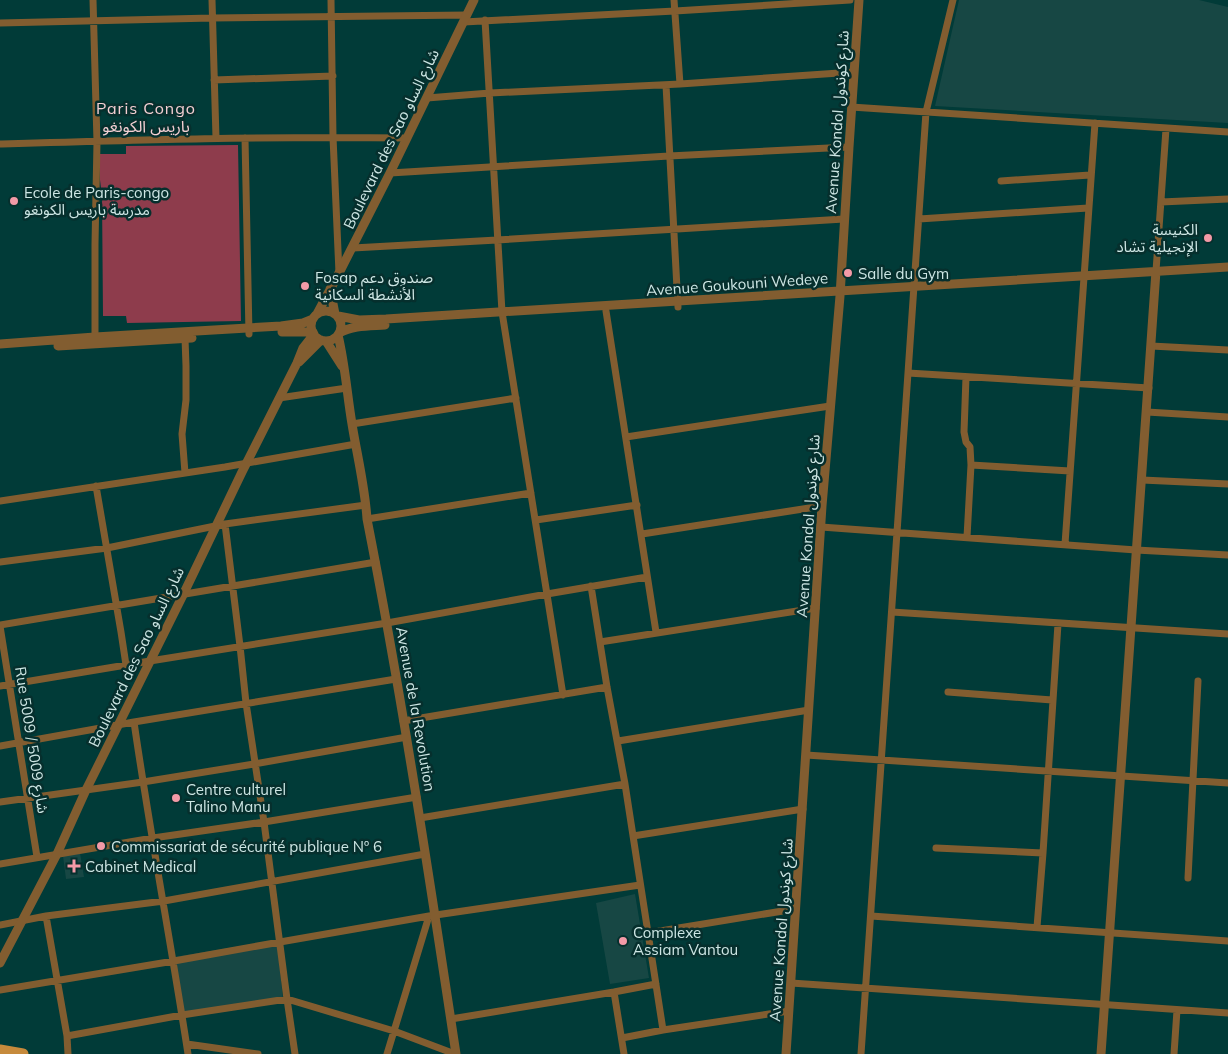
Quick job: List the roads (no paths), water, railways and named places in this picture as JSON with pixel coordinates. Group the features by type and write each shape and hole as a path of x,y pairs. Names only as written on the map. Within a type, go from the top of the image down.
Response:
{"main road":[{"path":"0,1050 22,1054"}],"street":[{"path":"93,0 96,142 95,337"},
{"path":"212,0 216,138"},
{"path":"331,0 332,137 339,273"},
{"name":"Boulevard des Sao شارع الساو","path":"315,316 390,173 474,0"},
{"path":"674,0 680,84"},
{"path":"0,23 332,17 466,18 486,20 850,0"},
{"name":"Avenue Kondol شارع كوندول","path":"786,1054 822,506 840,294 859,0"},
{"path":"861,1054 926,112 953,0"},
{"path":"486,20 497,240 503,314 563,695"},
{"path":"427,98 490,93 666,85 854,72"},
{"path":"214,80 333,76"},
{"path":"666,85 677,304"},
{"path":"851,107 1228,132"},
{"path":"1065,544 1095,123"},
{"path":"1101,1054 1166,128"},
{"path":"0,144 216,138 406,138"},
{"path":"245,138 249,331"},
{"path":"390,173 849,147"},
{"path":"1001,181 1090,175"},
{"path":"1162,202 1228,199"},
{"path":"919,219 1088,208"},
{"path":"352,248 844,220"},
{"name":"Avenue Goukouni Wedeye","path":"1156,274 1228,267"},
{"name":"Avenue Goukouni Wedeye","path":"338,334 358,327 503,314 1084,278 1228,272"},
{"path":"0,344 95,337 249,331 291,331 318,337 334,338 338,334 341,322 337,315 330,289"},
{"name":"Avenue Goukouni Wedeye","path":"337,315 359,320 606,311 677,304"},
{"path":"0,350 185,338 293,325 303,323 326,311 337,315"},
{"path":"606,311 656,632"},
{"path":"315,316 311,325 318,337"},
{"path":"291,331 298,340 300,353"},
{"name":"Avenue de la Revolution","path":"338,334 367,519 388,623 417,797 431,916 455,1054"},
{"name":"Boulevard des Sao شارع الساو","path":"297,364 300,353 318,337"},
{"name":"Boulevard des Sao شارع الساو","path":"0,963 57,854 117,726 183,595 278,398 297,364 318,337"},
{"name":"Avenue de la Revolution","path":"318,337 344,369"},
{"path":"185,338 186,400 182,434 185,473"},
{"path":"1151,346 1228,350"},
{"path":"908,373 1148,388"},
{"path":"966,376 964,437 970,447 971,465 966,537"},
{"path":"278,398 347,388"},
{"path":"352,424 516,398"},
{"path":"626,437 830,406"},
{"path":"1147,412 1228,417"},
{"path":"0,501 185,473 356,444"},
{"path":"971,465 1070,471"},
{"path":"1142,480 1228,484"},
{"path":"96,486 126,665"},
{"path":"367,519 531,493"},
{"path":"0,562 107,548 225,524 366,505"},
{"path":"536,520 636,505"},
{"path":"642,534 822,506"},
{"path":"225,524 254,764 264,822 286,999 295,1054"},
{"path":"821,526 1136,550 1228,555"},
{"path":"0,626 376,562"},
{"path":"0,686 388,623 647,577"},
{"path":"591,586 625,784 663,1030"},
{"path":"600,642 816,608"},
{"path":"892,612 1228,634"},
{"path":"1037,927 1058,624"},
{"name":"Rue 5009 / شارع 5009","path":"0,626 37,858"},
{"path":"0,746 396,679"},
{"path":"1188,878 1198,681"},
{"path":"403,721 607,687"},
{"path":"948,692 1052,700"},
{"path":"618,741 809,710"},
{"path":"134,722 188,1054"},
{"path":"0,802 143,782 406,737"},
{"path":"806,755 1228,783"},
{"path":"420,818 625,784"},
{"path":"0,864 417,797"},
{"path":"633,836 803,809"},
{"path":"936,848 1043,853"},
{"path":"0,925 46,916 164,901 425,854"},
{"path":"0,990 431,916 640,885"},
{"path":"648,933 795,909"},
{"path":"46,916 67,1036 68,1054"},
{"path":"387,1054 431,916"},
{"path":"871,916 1228,941"},
{"path":"791,983 1228,1013"},
{"path":"450,1019 656,984"},
{"path":"614,992 624,1054"},
{"path":"67,1036 182,1015 286,999 394,1031 455,1054"},
{"path":"1174,1054 1177,1010"},
{"path":"622,1038 789,1011"},
{"path":"187,1044 258,1054"}],"place":[{"name":"Ecole de Paris-congo مدرسة باريس الكونغو","path":"14,201"},
{"name":"الكنيسة الإنجيلية تشاد","path":"1208,238"},
{"name":"Salle du Gym","path":"848,273"},
{"name":"Fosap صندوق دعم الأنشطة السكانية","path":"305,286"},
{"name":"Centre culturel Talino Manu","path":"176,798"},
{"name":"Commissariat de sécurité publique Nº 6","path":"101,846"},
{"name":"Cabinet Medical","path":"74,866"},
{"name":"Complexe Assiam Vantou","path":"623,941"}],"district":[{"name":"Paris Congo باريس الكونغو","path":"146,117"}]}
